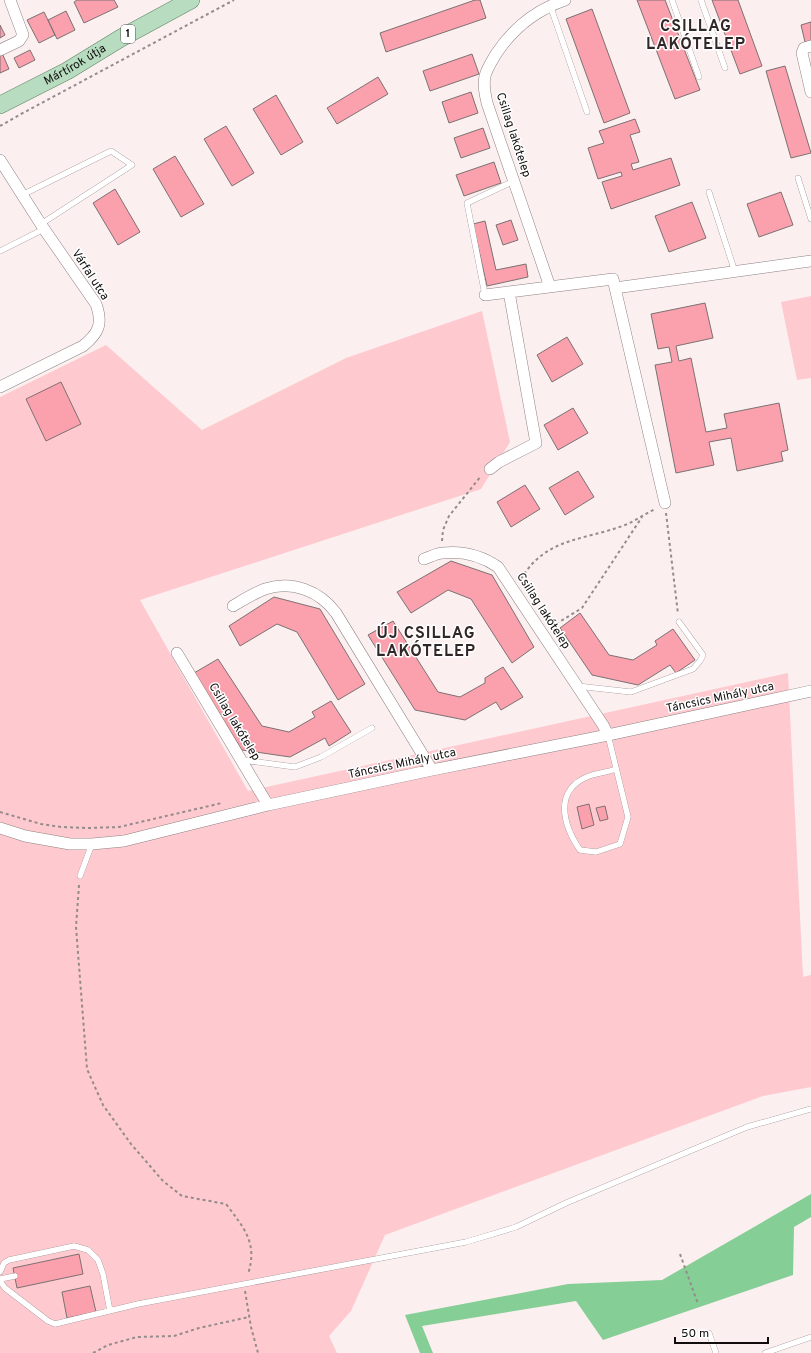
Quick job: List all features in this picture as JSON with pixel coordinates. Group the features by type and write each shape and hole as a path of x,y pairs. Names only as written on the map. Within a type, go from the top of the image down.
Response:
{"main road":[{"name":"Mártírok útja","path":"0,105 67,71 184,2"}],"street":[{"path":"0,50 19,41 23,35 10,0"},
{"name":"Csillag lakótelep","path":"550,287 487,103 484,85 485,75 491,62 509,36 532,16 550,5 565,0"},
{"path":"811,46 804,48 802,53 811,92"},
{"name":"Várfal utca","path":"0,160 42,226 96,304 99,313 98,329 94,337 83,346 0,387"},
{"path":"615,288 811,261"},
{"path":"485,295 613,279 665,503"},
{"path":"490,469 499,462 536,443 509,292"},
{"name":"Csillag lakótelep","path":"424,560 441,553 468,554 489,560 498,567 603,725 608,735"},
{"path":"233,606 257,592 267,588 279,586 292,586 305,589 315,593 329,604 336,613 432,770"},
{"name":"Csillag lakótelep","path":"177,653 268,805"},
{"name":"Táncsics Mihály utca","path":"0,828 42,839 70,844 92,844 124,841 268,805 432,770 608,735 811,691"}],"lane":[{"path":"672,0 699,77"},
{"path":"701,0 725,68"},
{"path":"550,5 588,112"},
{"path":"0,251 42,226 132,164 111,151 22,195"},
{"path":"798,178 811,219"},
{"path":"485,295 467,203 514,181"},
{"path":"709,192 735,272"},
{"path":"577,686 632,692 693,668 700,661 702,655 679,622"},
{"path":"241,760 295,767 321,757 372,728"},
{"path":"608,735 628,817 620,844 596,852 580,850 571,837 565,819 565,801 567,794 575,785 589,776 616,770"},
{"path":"80,876 92,844"},
{"path":"15,1276 0,1280 6,1288 48,1321 55,1324 138,1304 466,1242 516,1227 566,1203 747,1127 811,1109"},
{"path":"0,1272 4,1263 9,1260 74,1246 88,1250 98,1260 103,1274 110,1311"},
{"path":"709,1333 716,1353"},
{"path":"765,1353 811,1337"}],"path":[{"path":"0,126 234,0"},
{"path":"441,553 443,530 449,516 478,478 490,469"},
{"path":"514,590 534,560 544,552 558,546 626,525 665,503 679,622"},
{"path":"542,633 582,608 642,516"},
{"path":"0,812 41,824 61,827 96,828 119,827 224,803"},
{"path":"80,876 76,928 87,1069 92,1081 103,1105 131,1144 162,1181 182,1196 226,1204"},
{"path":"680,1254 698,1304"},
{"path":"93,1353 108,1345 137,1337 174,1336 199,1328 249,1317"}],"shaded area":[{"path":"811,296 811,378 797,380 781,302"},
{"path":"482,311 510,442 481,489 140,600 248,791 788,673 803,977 811,975 811,1087 763,1096 385,1235 351,1311 329,1336 337,1353 0,1353 0,397 106,345 202,430 346,358"},
{"path":"811,1194 811,1217 794,1227 793,1275 603,1340 576,1301 422,1326 433,1353 420,1353 405,1315 568,1284 662,1280"}],"building":[{"path":"77,0 114,0 118,7 84,23 74,2"},
{"path":"475,0 480,0 486,18 386,52 380,33"},
{"path":"637,0 665,0 700,90 675,99"},
{"path":"712,0 738,0 762,66 740,74"},
{"path":"592,9 630,113 604,123 566,19"},
{"path":"66,11 75,30 57,39 48,20"},
{"path":"44,12 55,35 39,43 27,20"},
{"path":"811,22 811,41 805,42 801,25"},
{"path":"0,25 5,35 0,38"},
{"path":"30,50 35,60 19,68 14,58"},
{"path":"2,53 9,69 0,73 0,54"},
{"path":"472,54 479,74 430,91 423,71"},
{"path":"785,66 811,153 791,158 766,71"},
{"path":"378,77 388,94 337,124 327,108"},
{"path":"471,92 478,113 449,123 442,102"},
{"path":"276,95 303,142 281,155 253,109"},
{"path":"635,119 640,132 630,135 639,162 631,164 633,170 671,158 680,185 611,209 602,182 622,176 621,172 598,179 588,148 604,143 599,131"},
{"path":"226,126 254,173 232,186 204,139"},
{"path":"483,128 490,148 461,158 454,138"},
{"path":"175,156 204,204 181,217 153,169"},
{"path":"494,162 501,183 464,196 456,175"},
{"path":"115,189 140,232 118,245 93,203"},
{"path":"781,192 793,225 759,237 747,204"},
{"path":"692,202 706,238 669,252 655,216"},
{"path":"511,220 518,240 503,245 496,225"},
{"path":"485,221 496,270 526,264 528,277 487,286 473,224"},
{"path":"705,303 713,338 676,346 679,361 691,358 706,432 727,428 724,414 779,403 788,450 781,452 783,461 737,471 731,438 709,442 714,465 676,473 655,365 672,362 669,347 658,349 651,314"},
{"path":"567,337 583,364 552,382 537,355"},
{"path":"61,382 81,424 46,441 26,399"},
{"path":"573,408 588,433 558,450 544,425"},
{"path":"578,471 594,497 565,515 549,488"},
{"path":"525,485 540,509 511,527 497,502"},
{"path":"451,561 492,575 534,647 512,663 471,599 448,590 411,613 397,592"},
{"path":"274,597 320,609 365,684 338,700 297,632 277,624 240,646 229,626"},
{"path":"580,613 609,655 633,660 657,645 655,641 673,629 695,660 676,673 670,665 638,685 592,675 560,628"},
{"path":"393,621 438,692 460,697 485,683 485,678 503,667 523,697 501,710 496,702 465,720 415,710 368,635"},
{"path":"218,659 262,726 289,732 315,717 312,712 331,701 351,732 329,746 325,738 290,757 242,750 194,673"},
{"path":"589,804 594,825 582,829 577,807"},
{"path":"605,806 608,819 600,821 596,808"},
{"path":"79,1254 83,1274 17,1288 13,1268"},
{"path":"90,1286 96,1312 67,1318 62,1292"}],"district":[{"name":"CSILLAG LAKÓTELEP","path":"696,36"},
{"name":"ÚJ CSILLAG LAKÓTELEP","path":"426,643"}]}
